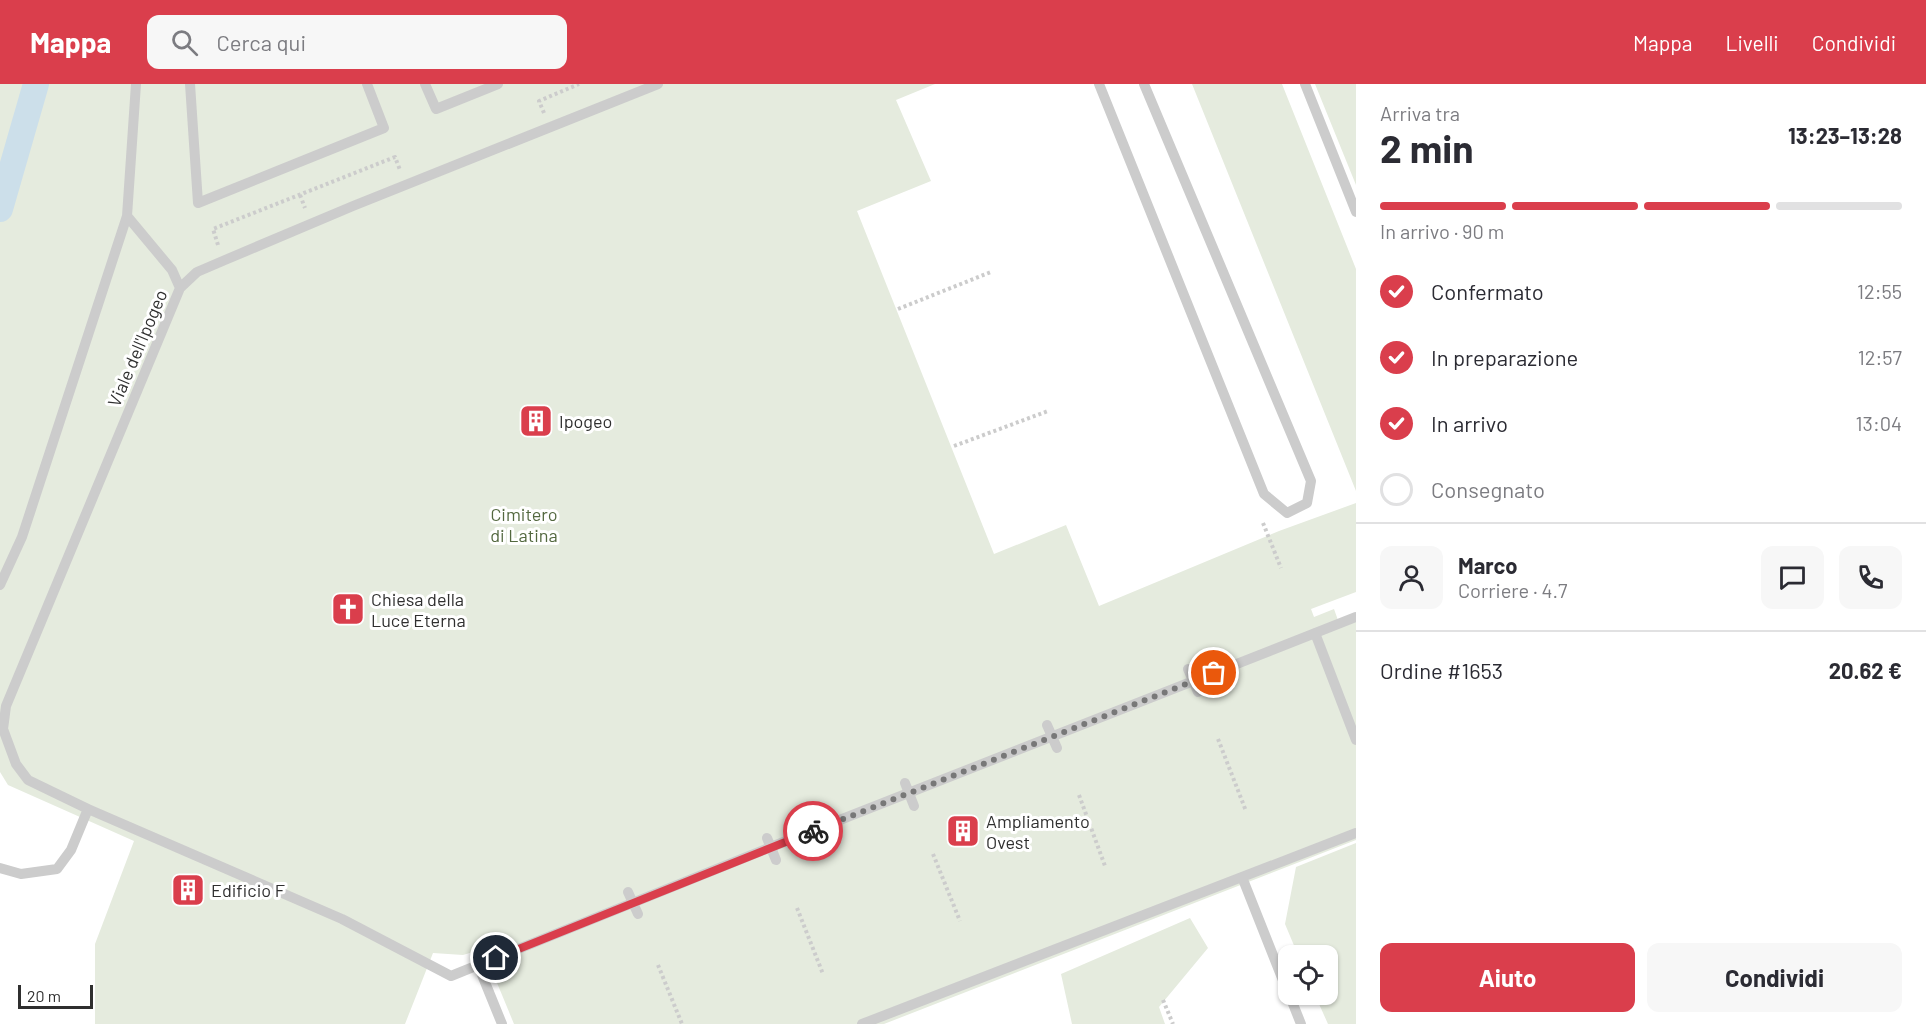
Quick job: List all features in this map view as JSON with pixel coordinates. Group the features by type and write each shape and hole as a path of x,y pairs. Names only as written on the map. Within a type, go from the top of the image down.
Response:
{"lane":[{"path":"0,585 22,537 127,216 136,84"},
{"path":"190,84 198,202 384,128 367,84"},
{"path":"425,84 436,109 498,84"},
{"name":"Viale dell'Ipogeo","path":"658,84 225,260 197,272 180,288 6,706 3,729 16,764 28,780 88,809 350,923 451,976 631,897 907,788 1055,742 1196,687 1356,616"},
{"path":"1099,84 1264,494 1287,513 1307,503 1311,481 1144,84"},
{"path":"1305,84 1356,212"},
{"path":"127,216 172,270 180,288"},
{"path":"1315,633 1356,740"},
{"path":"1188,669 1196,687"},
{"path":"1047,725 1055,742"},
{"path":"907,788 914,806"},
{"path":"0,868 21,874 57,869 71,850 88,809"},
{"path":"862,1024 1356,833"},
{"path":"769,843 776,860"},
{"path":"1242,877 1278,967"},
{"path":"631,897 638,914"},
{"path":"478,965 502,1024"},
{"path":"1293,1005 1301,1024"}],"path":[{"path":"549,128 539,101 579,84"},
{"path":"225,260 213,229 395,157 406,185"},
{"path":"898,309 991,272"},
{"path":"954,446 1048,411"},
{"path":"1263,523 1281,568"},
{"path":"1218,740 1246,811"},
{"path":"1079,795 1105,866"},
{"path":"933,854 960,921"},
{"path":"798,909 823,974"},
{"path":"658,965 682,1024"},
{"path":"1163,1000 1173,1024"}],"green space":[{"name":"Cimitero di Latina","path":"0,84 935,84 896,100 931,181 857,211 994,554 1066,525 1099,606 1279,531 1356,503 1356,592 1311,609 1314,617 1334,609 1339,623 1356,622 1356,840 884,1024 514,1024 483,949 463,955 433,953 405,1024 95,1024 95,944 134,841 8,785 0,772"},
{"path":"1192,84 1282,84 1356,269 1356,491"},
{"path":"1315,84 1356,84 1356,185"},
{"path":"1356,843 1356,1024 1328,1024 1319,1005 1338,1005 1338,945 1294,945 1285,924 1296,867"},
{"path":"1190,918 1208,948 1159,1007 1165,1024 1072,1024 1061,974"}],"waterway":[{"path":"0,209 36,84"}],"way so far":[{"path":"813,831 1214,673"}],"place":[{"name":"Ipogeo","path":"536,421"},
{"name":"Chiesa della Luce Eterna","path":"348,609"},
{"name":"Ampliamento Ovest","path":"963,831"},
{"name":"Edificio F","path":"188,890"}],"route":[{"path":"496,958 813,831"}]}
